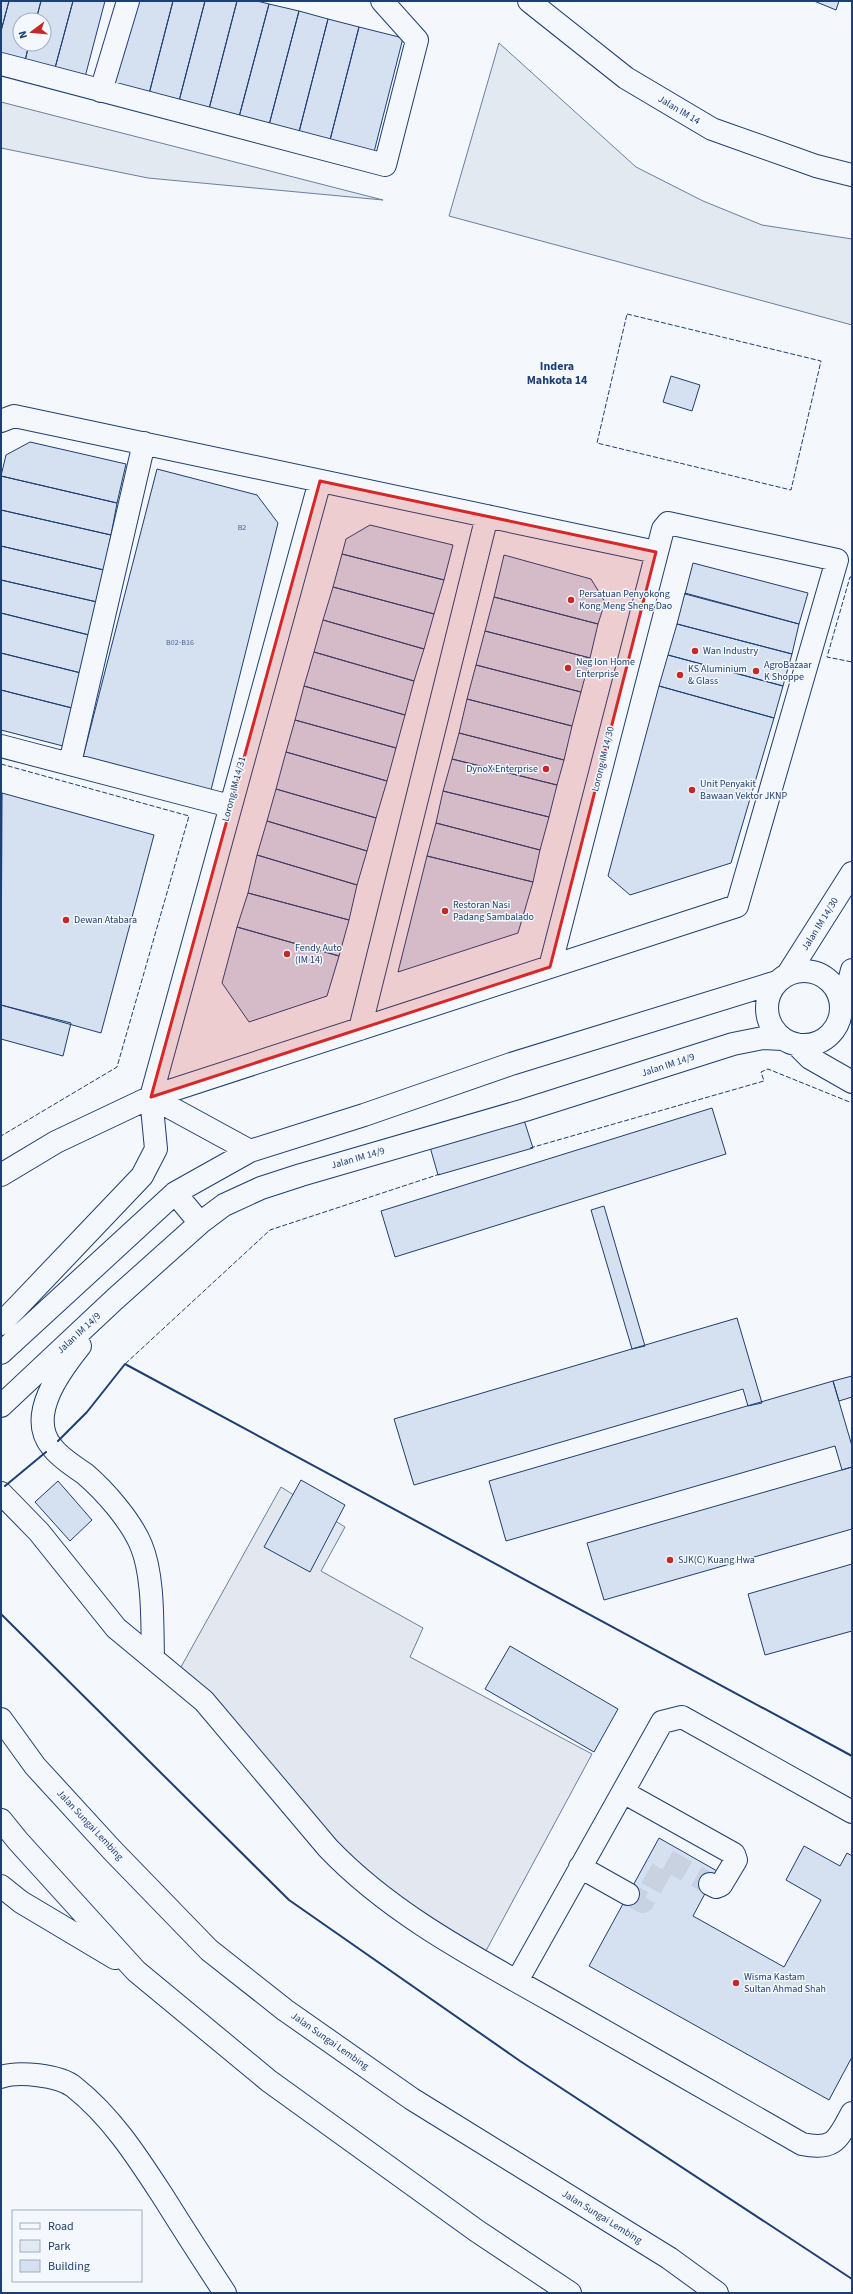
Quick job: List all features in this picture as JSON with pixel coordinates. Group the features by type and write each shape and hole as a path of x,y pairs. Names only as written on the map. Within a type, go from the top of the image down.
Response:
{"street":[{"path":"101,91 128,1"},
{"path":"1,64 385,164 417,40 382,1"},
{"name":"Jalan IM 14","path":"529,1 626,78 712,129 816,166 852,175"},
{"path":"8,418 144,443 656,552"},
{"path":"70,763 144,443"},
{"name":"Lorong IM 14/31","path":"151,1097 320,481"},
{"path":"360,1029 487,516"},
{"name":"Lorong IM 14/30","path":"668,523 837,560 737,906 550,967 656,552 663,530 668,523"},
{"path":"1,746 230,806"},
{"name":"Jalan IM 14/30","path":"782,978 852,873"},
{"path":"1,1175 56,1142 151,1097 550,967"},
{"path":"789,1042 810,1045 822,1041 833,1033 839,1022 852,970"},
{"path":"1,1353 175,1193 250,1151 364,1115 511,1064 806,971 822,975 831,982 839,994 842,1008 852,1029"},
{"path":"782,978 768,999 768,1018 773,1029 810,1058 852,1082"},
{"name":"Jalan IM 14/9","path":"1,1406 115,1299 200,1223 224,1205 261,1188 301,1175 525,1110 733,1044 763,1038 789,1042"},
{"path":"151,1097 250,1151"},
{"path":"1,1324 142,1176 156,1149 151,1097"},
{"path":"175,1193 200,1223"},
{"path":"115,1299 102,1320 67,1362 54,1385 45,1408 43,1424 52,1447 87,1476 126,1520 141,1546 150,1591 154,1657"},
{"path":"1,1493 39,1532 116,1628 154,1657 204,1700 328,1848 348,1869 395,1906 517,1981 802,2144 814,2147 829,2146 838,2138 852,2113"},
{"path":"517,1981 662,1722 682,1717 852,1812"},
{"name":"Jalan Sungai Lembing","path":"1,1719 35,1766 112,1850 209,1950 285,2010 412,2099 669,2258 717,2293"},
{"path":"623,1792 734,1854 736,1860 721,1885 716,1887 710,1884"},
{"path":"1,1820 18,1841 136,1971 269,2081 477,2231 570,2293"},
{"path":"580,1867 628,1894"},
{"path":"1,1886 21,1902 136,1971"},
{"path":"1,2077 11,2073 50,2077 73,2086 114,2126 147,2173 225,2293"}],"highlighted area":[{"path":"320,481 656,552 550,967 151,1097 230,806"}],"green space":[{"path":"499,43 636,167 703,201 762,225 852,239 852,325 449,216"},
{"path":"1,102 383,200 148,178 1,148"}],"shaded area":[{"path":"281,1487 345,1527 321,1571 423,1628 410,1657 592,1754 481,1960 395,1907 176,1676"}],"building":[{"path":"1,1 9,1 1,31"},
{"path":"9,1 41,1 38,12 12,12 12,52 27,52 25,61 1,55 1,31"},
{"path":"41,1 73,1 55,68 25,61 27,52 52,52 52,12 38,12"},
{"path":"73,1 105,1 85,77 55,68"},
{"path":"133,1 173,1 149,94 111,84"},
{"path":"173,1 205,1 179,101 149,94"},
{"path":"205,1 237,1 209,109 179,101"},
{"path":"237,1 257,1 269,4 239,117 209,109"},
{"path":"814,1 839,1 836,10"},
{"path":"269,4 299,11 269,125 239,117"},
{"path":"299,11 328,19 299,132 269,125"},
{"path":"328,19 359,27 330,140 299,132"},
{"path":"359,27 403,38 374,152 330,140"},
{"path":"671,376 700,385 692,411 663,402"},
{"path":"30,442 126,464 117,503 1,476 6,455"},
{"path":"157,469 257,495 278,523 210,794 82,761"},
{"path":"1,476 117,503 111,535 1,510"},
{"path":"1,510 111,535 104,570 1,546"},
{"path":"370,525 453,545 444,580 342,554 346,539"},
{"path":"1,546 104,570 97,602 1,580"},
{"path":"342,554 444,580 434,614 333,587"},
{"path":"504,555 591,579 605,602 598,624 494,597"},
{"path":"693,563 808,593 799,624 685,594"},
{"path":"1,580 97,602 89,635 1,613"},
{"path":"333,587 434,614 424,649 323,620"},
{"path":"685,593 799,624 792,654 677,624"},
{"path":"494,597 598,624 590,658 485,631"},
{"path":"1,613 89,635 81,673 1,653"},
{"path":"323,620 424,649 414,681 314,652"},
{"name":"AgroBazaar K Shoppe","path":"677,624 792,654 783,686 668,655"},
{"path":"485,631 590,658 581,692 476,665"},
{"path":"314,652 414,681 405,715 304,686"},
{"path":"1,653 81,673 72,708 1,690"},
{"path":"668,655 783,686 774,718 659,686"},
{"path":"476,665 581,692 572,726 467,699"},
{"path":"304,686 405,715 396,748 295,720"},
{"name":"Unit Penyakit Bawaan Vektor JKNP","path":"659,686 774,718 731,863 630,895 608,876"},
{"path":"1,690 72,708 63,746 1,730"},
{"path":"467,699 572,726 564,760 459,733"},
{"path":"295,720 396,748 387,781 286,752"},
{"path":"459,733 564,760 557,785 452,759"},
{"path":"286,752 387,781 376,818 276,789"},
{"path":"452,759 557,785 549,817 443,791"},
{"path":"276,789 376,818 367,851 267,821"},
{"path":"443,791 549,817 540,850 436,823"},
{"name":"Dewan Atabara","path":"2,793 154,835 101,1033 1,1005"},
{"path":"267,821 367,851 357,885 257,855"},
{"path":"436,823 540,850 533,882 427,856"},
{"path":"257,855 357,885 349,920 248,893"},
{"path":"427,856 533,882 518,933 398,972"},
{"path":"248,893 349,920 339,956 237,927"},
{"path":"237,927 339,956 327,996 249,1022 222,983"},
{"path":"1,1005 71,1023 63,1056 1,1039"},
{"path":"712,1108 726,1154 395,1257 381,1211"},
{"path":"524,1120 533,1148 438,1175 430,1147"},
{"path":"604,1206 645,1346 632,1349 591,1210"},
{"path":"737,1318 762,1403 748,1406 743,1389 414,1485 394,1419"},
{"path":"852,1376 852,1397 839,1401 833,1381"},
{"path":"833,1381 852,1446 852,1467 842,1470 835,1446 506,1541 489,1481"},
{"path":"852,1467 852,1529 604,1600 587,1543"},
{"path":"301,1480 345,1505 310,1572 264,1547"},
{"path":"58,1481 92,1520 70,1541 35,1502"},
{"path":"852,1564 852,1631 765,1655 748,1594"},
{"path":"510,1646 618,1709 594,1752 485,1689"},
{"name":"Wisma Kastam Sultan Ahmad Shah","path":"659,1838 717,1871 693,1916 784,1967 821,1900 786,1880 804,1846 840,1866 847,1853 852,1856 852,2057 829,2100 589,1966"}],"tunnel":[{"path":"628,1894 643,1902 667,1860 710,1884"}],"fence":[{"path":"627,314 821,361 791,490 597,443 627,314"},
{"path":"852,577 850,577 827,657 852,662"},
{"path":"1,764 189,816 117,1067 1,1136"},
{"path":"530,1148 764,1081 761,1072 768,1069 852,1103"},
{"path":"440,1174 270,1230 125,1364 852,1756"}],"wall":[{"path":"58,1441 87,1412 125,1364 852,1756"},
{"path":"5,1486 46,1452"},
{"path":"1,1614 289,1900 520,2061 852,2279"}],"place":[{"name":"Persatuan Penyokong Kong Meng Sheng Dao","path":"571,600"},
{"name":"Wan Industry","path":"695,651"},
{"name":"Neg Ion Home Enterprise","path":"568,668"},
{"name":"AgroBazaar K Shoppe","path":"756,671"},
{"name":"KS Aluminium & Glass","path":"680,675"},
{"name":"DynoX Enterprise","path":"546,769"},
{"name":"Unit Penyakit Bawaan Vektor JKNP","path":"692,790"},
{"name":"Restoran Nasi Padang Sambalado","path":"445,911"},
{"name":"Dewan Atabara","path":"66,920"},
{"name":"Fendy Auto (IM 14)","path":"287,954"},
{"name":"SJK(C) Kuang Hwa","path":"670,1560"},
{"name":"Wisma Kastam Sultan Ahmad Shah","path":"736,1983"}],"district":[{"name":"Indera Mahkota 14","path":"557,373"}]}
